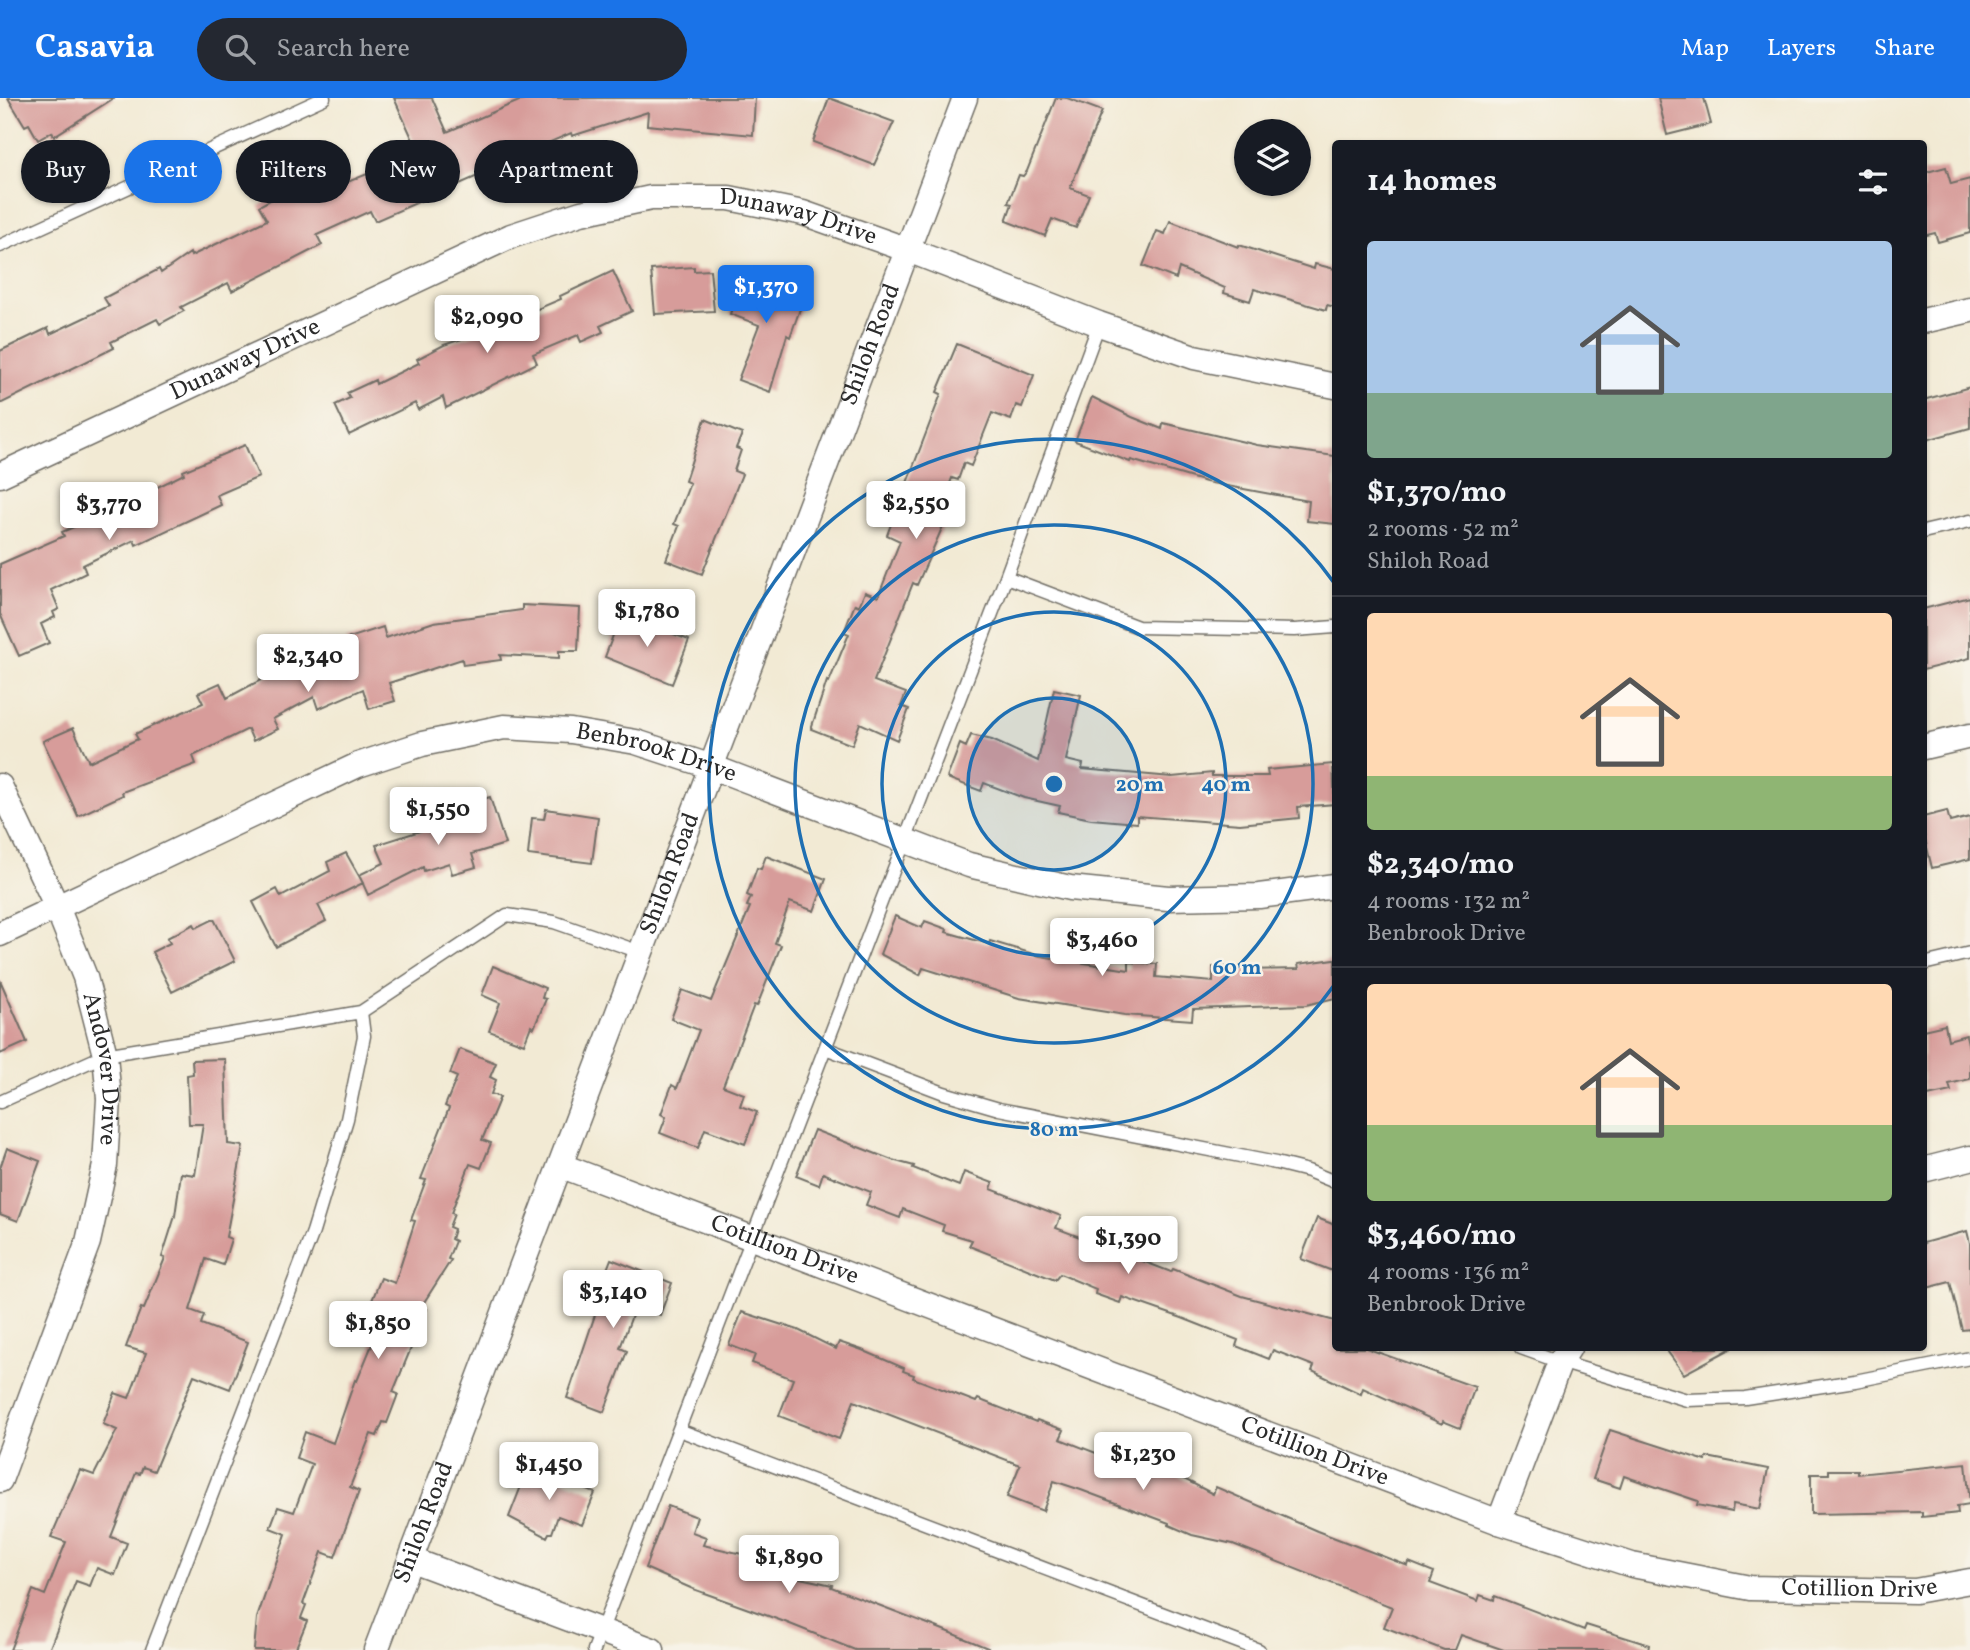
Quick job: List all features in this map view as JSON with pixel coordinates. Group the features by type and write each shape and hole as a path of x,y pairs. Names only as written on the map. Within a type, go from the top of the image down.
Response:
{"street":[{"name":"Shiloh Road","path":"376,1650 562,1166 640,952 965,98"},
{"name":"Dunaway Drive","path":"0,475 511,236 580,213 651,198 729,198 803,213 908,250 1099,324 1194,356 1332,385"},
{"path":"1927,320 1970,310"},
{"name":"Benbrook Drive","path":"0,934 358,765 422,744 504,727 558,730 636,742 712,766 969,865 1070,888 1168,898 1259,896 1332,886"},
{"path":"1927,746 1970,736"},
{"name":"Andover Drive","path":"0,786 57,906 85,976 105,1055 109,1099 105,1165 88,1242 0,1480"},
{"path":"1927,1169 1970,1158"},
{"name":"Cotillion Drive","path":"562,1166 1499,1522 1632,1564 1750,1588 1915,1591 1970,1581"},
{"path":"1499,1522 1565,1355"},
{"path":"411,1560 598,1640 652,1650"}],"lane":[{"path":"0,246 324,98"},
{"path":"598,1640 1006,577 1099,324"},
{"path":"1927,531 1970,521"},
{"path":"1006,577 1138,627 1295,630 1332,627"},
{"path":"0,1102 105,1055 361,1012 507,915 554,922 640,952"},
{"path":"1927,963 1970,953"},
{"path":"152,1650 313,1232 347,1119 364,1036 361,1012"},
{"path":"825,1048 944,1093 999,1109 1276,1163 1332,1181"},
{"path":"1540,1351 1565,1355 1687,1400 1745,1398 1855,1381 1970,1358"},
{"path":"678,1430 1259,1650"}],"building":[{"path":"8,98 114,98 54,136 52,132 38,140 29,124 25,126"},
{"path":"394,98 432,98 447,132 526,98 755,98 753,135 647,125 648,112 555,140 474,140 474,178 460,184 460,140 413,140"},
{"path":"829,98 894,122 874,165 813,142"},
{"path":"1056,98 1067,98 1102,111 1070,188 1089,195 1076,228 1052,219 1045,236 1006,221 1012,204 1008,203 1019,175 1023,176 1027,171"},
{"path":"1658,98 1704,98 1711,124 1667,135"},
{"path":"1946,167 1951,184 1970,179 1970,233 1938,242 1935,233 1927,235 1927,172"},
{"path":"365,175 365,203 416,203 375,221 370,211 317,235 322,245 232,291 228,283 181,307 184,311 160,324 157,319 111,342 114,348 0,404 0,351 48,328 50,334 109,306 104,298 159,269 161,273 190,253 191,256 267,220 259,206 265,203 351,203 351,181"},
{"path":"1170,221 1238,247 1239,245 1314,269 1315,264 1332,268 1332,306 1327,305 1326,310 1254,289 1250,301 1224,293 1225,288 1179,268 1176,279 1143,266 1157,231 1165,234"},
{"path":"694,267 694,271 710,270 714,311 655,314 651,270"},
{"path":"613,271 632,311 600,326 603,332 581,342 578,335 533,354 537,363 446,408 443,397 418,410 415,403 349,435 335,405 350,398 347,393 375,380 376,384 419,363 417,359 444,345 515,321 514,319 561,299 560,296"},
{"path":"745,273 759,279 762,273 786,282 785,287 805,295 790,337 787,335 770,392 738,380 759,325 730,314"},
{"path":"957,344 1034,375 1022,407 1016,405 1011,420 992,413 971,466 964,463 958,480 952,478 935,523 943,526 917,585 913,583 874,681 906,693 901,706 909,709 897,740 860,723 852,745 811,729 827,681 829,682 849,634 844,632 855,604 859,606 865,592 878,597 900,541 887,535 941,394 937,392"},
{"path":"1970,387 1970,428 1927,440 1927,399"},
{"path":"1092,397 1162,429 1163,423 1257,445 1332,456 1332,524 1307,521 1309,501 1206,482 1131,460 1130,462 1075,441"},
{"path":"705,419 742,434 736,448 741,450 734,471 742,474 702,574 666,560 679,526 674,524 690,483 685,481"},
{"path":"245,445 259,477 217,495 221,505 136,545 134,540 83,565 86,573 51,590 59,609 53,612 55,617 41,624 49,643 19,656 0,614 0,564 64,536 62,532 136,500 135,498 184,474 183,471"},
{"path":"1970,597 1970,658 1927,669 1927,608"},
{"path":"522,605 580,608 578,651 559,651 559,658 500,655 501,660 463,665 462,659 389,683 395,701 369,709 363,689 318,709 314,697 273,719 278,729 253,741 248,729 193,756 196,764 122,792 123,795 78,816 43,741 73,728 89,762 138,739 135,734 203,703 198,693 220,683 227,698 270,675 348,644 346,639 383,627 386,638 434,622 522,610"},
{"path":"621,614 689,640 672,684 605,657"},
{"path":"1054,689 1081,695 1066,760 1083,764 1082,769 1172,777 1212,773 1212,776 1268,776 1267,770 1332,764 1332,804 1298,807 1299,818 1240,824 1137,816 1137,823 1091,819 1058,812 1060,806 1024,798 984,783 981,791 947,778 960,744 966,747 971,735 992,740 1038,761"},
{"path":"490,797 505,844 472,854 476,867 452,874 449,863 424,871 423,867 368,895 359,875 384,863 376,845 467,816 464,805"},
{"path":"546,809 598,817 592,863 528,855 532,818 544,819"},
{"path":"1947,811 1950,822 1970,817 1970,859 1932,868 1927,847 1927,816"},
{"path":"346,853 363,883 318,905 326,921 276,947 253,902 277,889 281,897 330,871 327,862"},
{"path":"766,856 826,879 814,911 790,902 775,943 781,945 757,1006 754,1005 723,1086 744,1094 740,1106 757,1112 745,1144 705,1129 698,1148 660,1133 666,1117 661,1114 672,1085 677,1088 699,1030 671,1019 682,990 711,1001 750,907 747,906 751,897 747,895 757,868 761,869"},
{"path":"895,916 922,928 925,921 947,929 946,932 989,944 990,941 1040,956 1129,970 1129,962 1157,964 1156,977 1213,982 1213,967 1246,967 1246,970 1299,969 1298,964 1332,959 1332,999 1306,1005 1193,1009 1192,1020 1125,1015 1019,998 923,968 920,975 880,954"},
{"path":"214,919 235,961 172,992 152,952 170,943 167,938 194,924 196,928"},
{"path":"493,966 545,988 542,998 546,999 524,1044 489,1031 500,1003 482,995"},
{"path":"0,980 27,1042 0,1054"},
{"path":"1945,1025 1948,1040 1966,1035 1970,1052 1970,1079 1949,1084 1951,1091 1927,1096 1927,1029"},
{"path":"460,1049 496,1063 490,1077 496,1080 491,1094 500,1097 482,1140 491,1143 481,1168 470,1164 451,1213 454,1214 449,1227 454,1229 451,1239 455,1241 448,1259 451,1260 421,1307 427,1309 393,1392 398,1394 387,1423 383,1422 377,1436 371,1434 350,1487 359,1491 335,1557 322,1552 303,1604 306,1605 301,1618 307,1621 295,1650 254,1650 257,1618 286,1534 270,1528 278,1507 294,1512 312,1464 296,1458 305,1432 333,1443 355,1380 357,1381 376,1335 369,1333 379,1306 371,1303 381,1278 395,1283 415,1221 411,1220 426,1180 421,1179 449,1108 445,1106 457,1077 450,1074"},
{"path":"225,1059 228,1144 243,1146 226,1237 231,1239 223,1265 206,1259 190,1310 204,1315 201,1324 248,1342 230,1389 194,1375 154,1471 143,1467 140,1474 136,1473 111,1537 127,1543 115,1575 97,1568 90,1586 76,1581 49,1650 10,1650 33,1590 45,1595 66,1542 51,1537 80,1470 94,1475 117,1430 103,1424 115,1393 129,1398 146,1353 126,1347 165,1258 162,1257 175,1216 181,1173 195,1175 203,1124 189,1124 187,1075 193,1074 192,1060"},
{"path":"814,1130 914,1166 913,1168 959,1186 964,1172 993,1183 991,1189 1061,1216 1056,1228 1242,1296 1332,1320 1332,1351 1374,1351 1475,1387 1460,1428 1443,1421 1442,1424 1363,1388 1361,1394 1312,1371 1314,1366 1273,1350 1269,1359 1236,1346 1238,1340 1182,1318 1122,1297 1120,1303 1095,1294 1096,1289 1060,1274 1055,1280 969,1246 972,1240 942,1231 944,1225 903,1209 900,1218 866,1205 871,1192 823,1173 819,1185 796,1176"},
{"path":"7,1148 40,1161 18,1221 0,1214 0,1168"},
{"path":"1317,1218 1332,1224 1332,1271 1301,1259"},
{"path":"1967,1231 1970,1243 1970,1329 1962,1330 1950,1282 1927,1288 1927,1242"},
{"path":"611,1259 672,1283 660,1315 636,1305 620,1348 627,1351 604,1412 567,1398 596,1312 592,1310 597,1296 594,1295 603,1271 606,1272"},
{"path":"742,1312 798,1330 836,1349 839,1342 862,1350 904,1368 903,1371 914,1375 913,1378 976,1402 978,1399 1064,1430 1060,1439 1106,1457 1108,1451 1124,1457 1126,1453 1159,1466 1213,1494 1216,1487 1317,1531 1408,1566 1409,1562 1434,1572 1430,1583 1478,1601 1480,1595 1494,1600 1495,1596 1584,1630 1586,1625 1649,1645 1648,1650 1504,1650 1461,1635 1455,1650 1444,1650 1384,1627 1392,1607 1233,1544 1192,1535 1169,1523 1081,1490 1054,1481 1043,1511 1007,1497 1020,1465 854,1401 839,1439 779,1416 793,1379 752,1363 755,1355 729,1345"},
{"path":"1667,1351 1726,1351 1684,1374"},
{"path":"1610,1430 1706,1461 1707,1457 1768,1469 1760,1509 1733,1504 1732,1512 1697,1505 1698,1501 1624,1476 1620,1488 1593,1479"},
{"path":"1966,1463 1970,1504 1957,1506 1958,1513 1922,1517 1922,1512 1811,1514 1811,1474 1829,1474 1829,1470 1858,1470 1858,1474"},
{"path":"529,1466 595,1493 582,1525 558,1516 552,1533 547,1537 509,1517"},
{"path":"668,1506 697,1517 692,1532 706,1537 703,1545 755,1557 754,1560 800,1578 832,1585 831,1587 988,1648 855,1650 693,1589 645,1568"}]}
